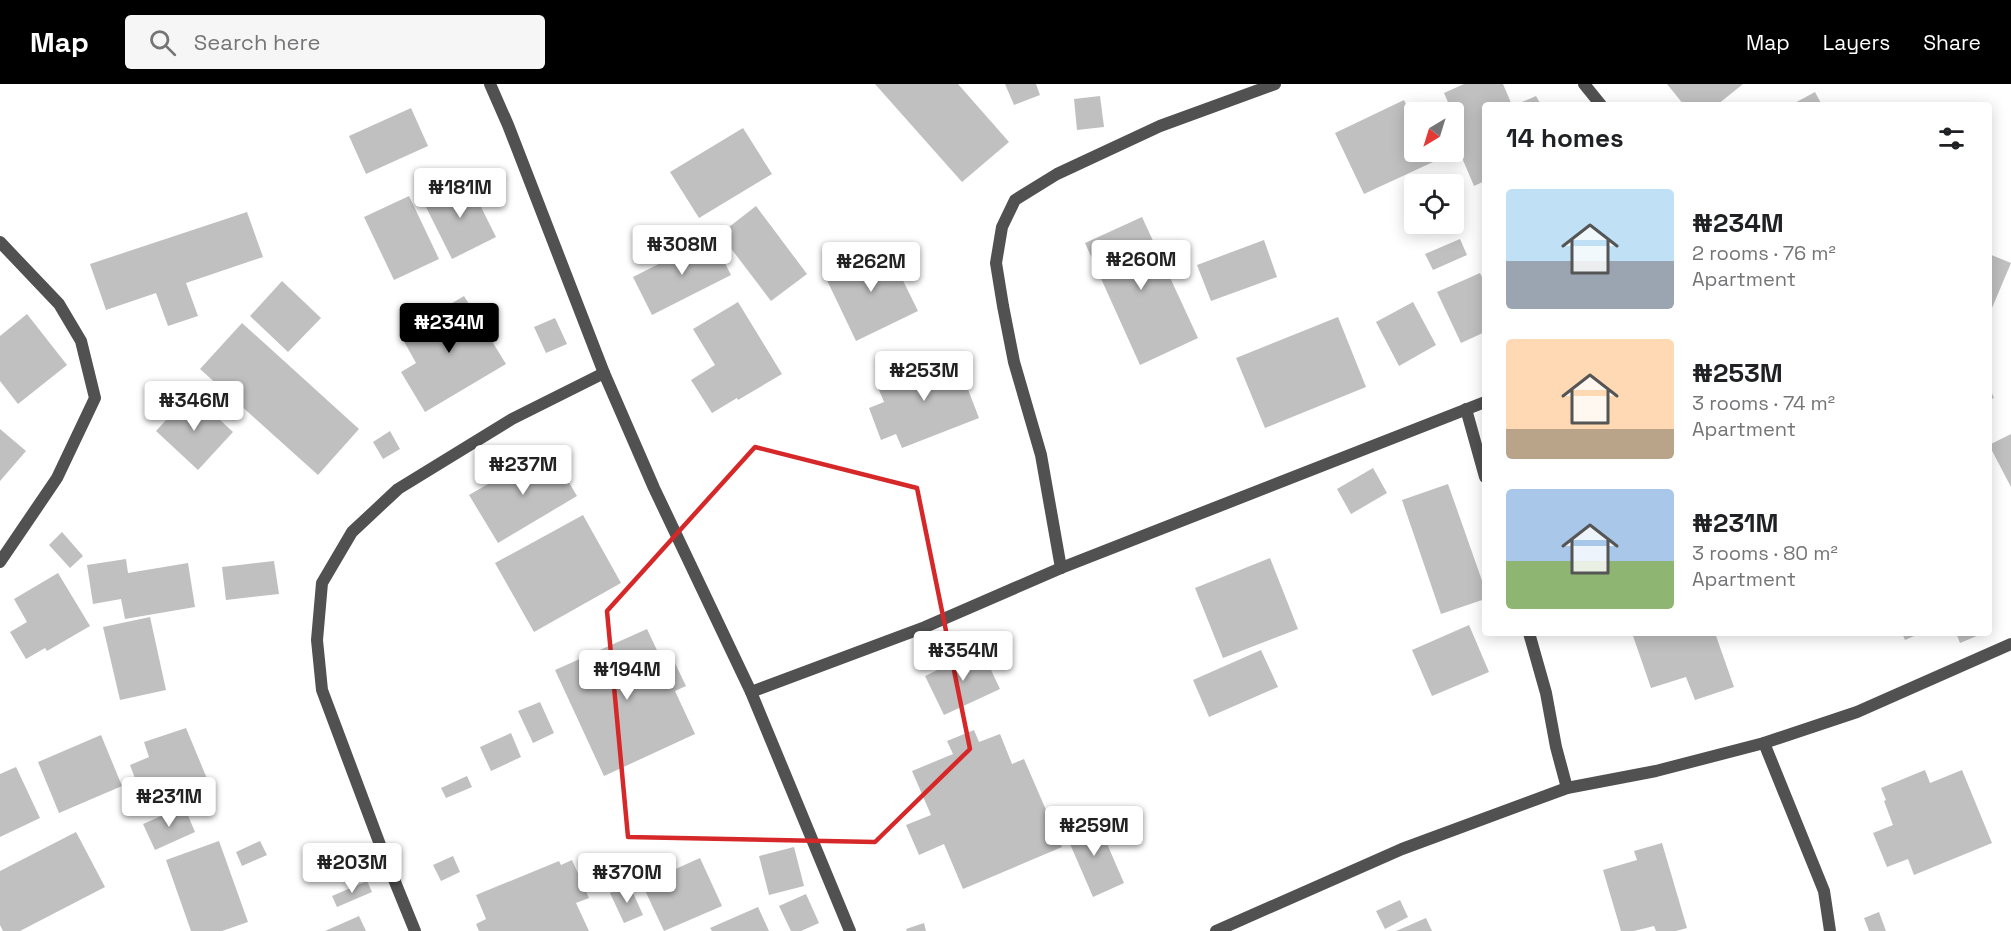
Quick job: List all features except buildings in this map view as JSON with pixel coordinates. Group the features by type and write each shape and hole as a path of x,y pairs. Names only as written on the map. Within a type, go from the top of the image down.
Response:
{"street":[{"path":"490,84 604,373 654,488 751,692 850,931"},
{"path":"1061,568 1041,455 1014,362 1003,306 996,263 1002,227 1015,200 1057,174 1161,126 1275,84"},
{"path":"1584,84 1599,102"},
{"path":"0,242 59,304 81,340 95,398 57,478 0,562"},
{"path":"415,931 322,690 317,640 322,583 352,532 398,489 512,418 604,373"},
{"path":"751,692 925,627 1061,568 1482,403"},
{"path":"1466,409 1482,466"},
{"path":"1530,636 1546,693 1556,747 1567,788"},
{"path":"1216,931 1402,849 1567,788 1656,771 1764,743 1857,712 2011,644"},
{"path":"1764,743 1824,891 1830,931"}],"highlighted area":[{"path":"755,447 917,488 970,749 875,842 628,837 607,611"}]}
